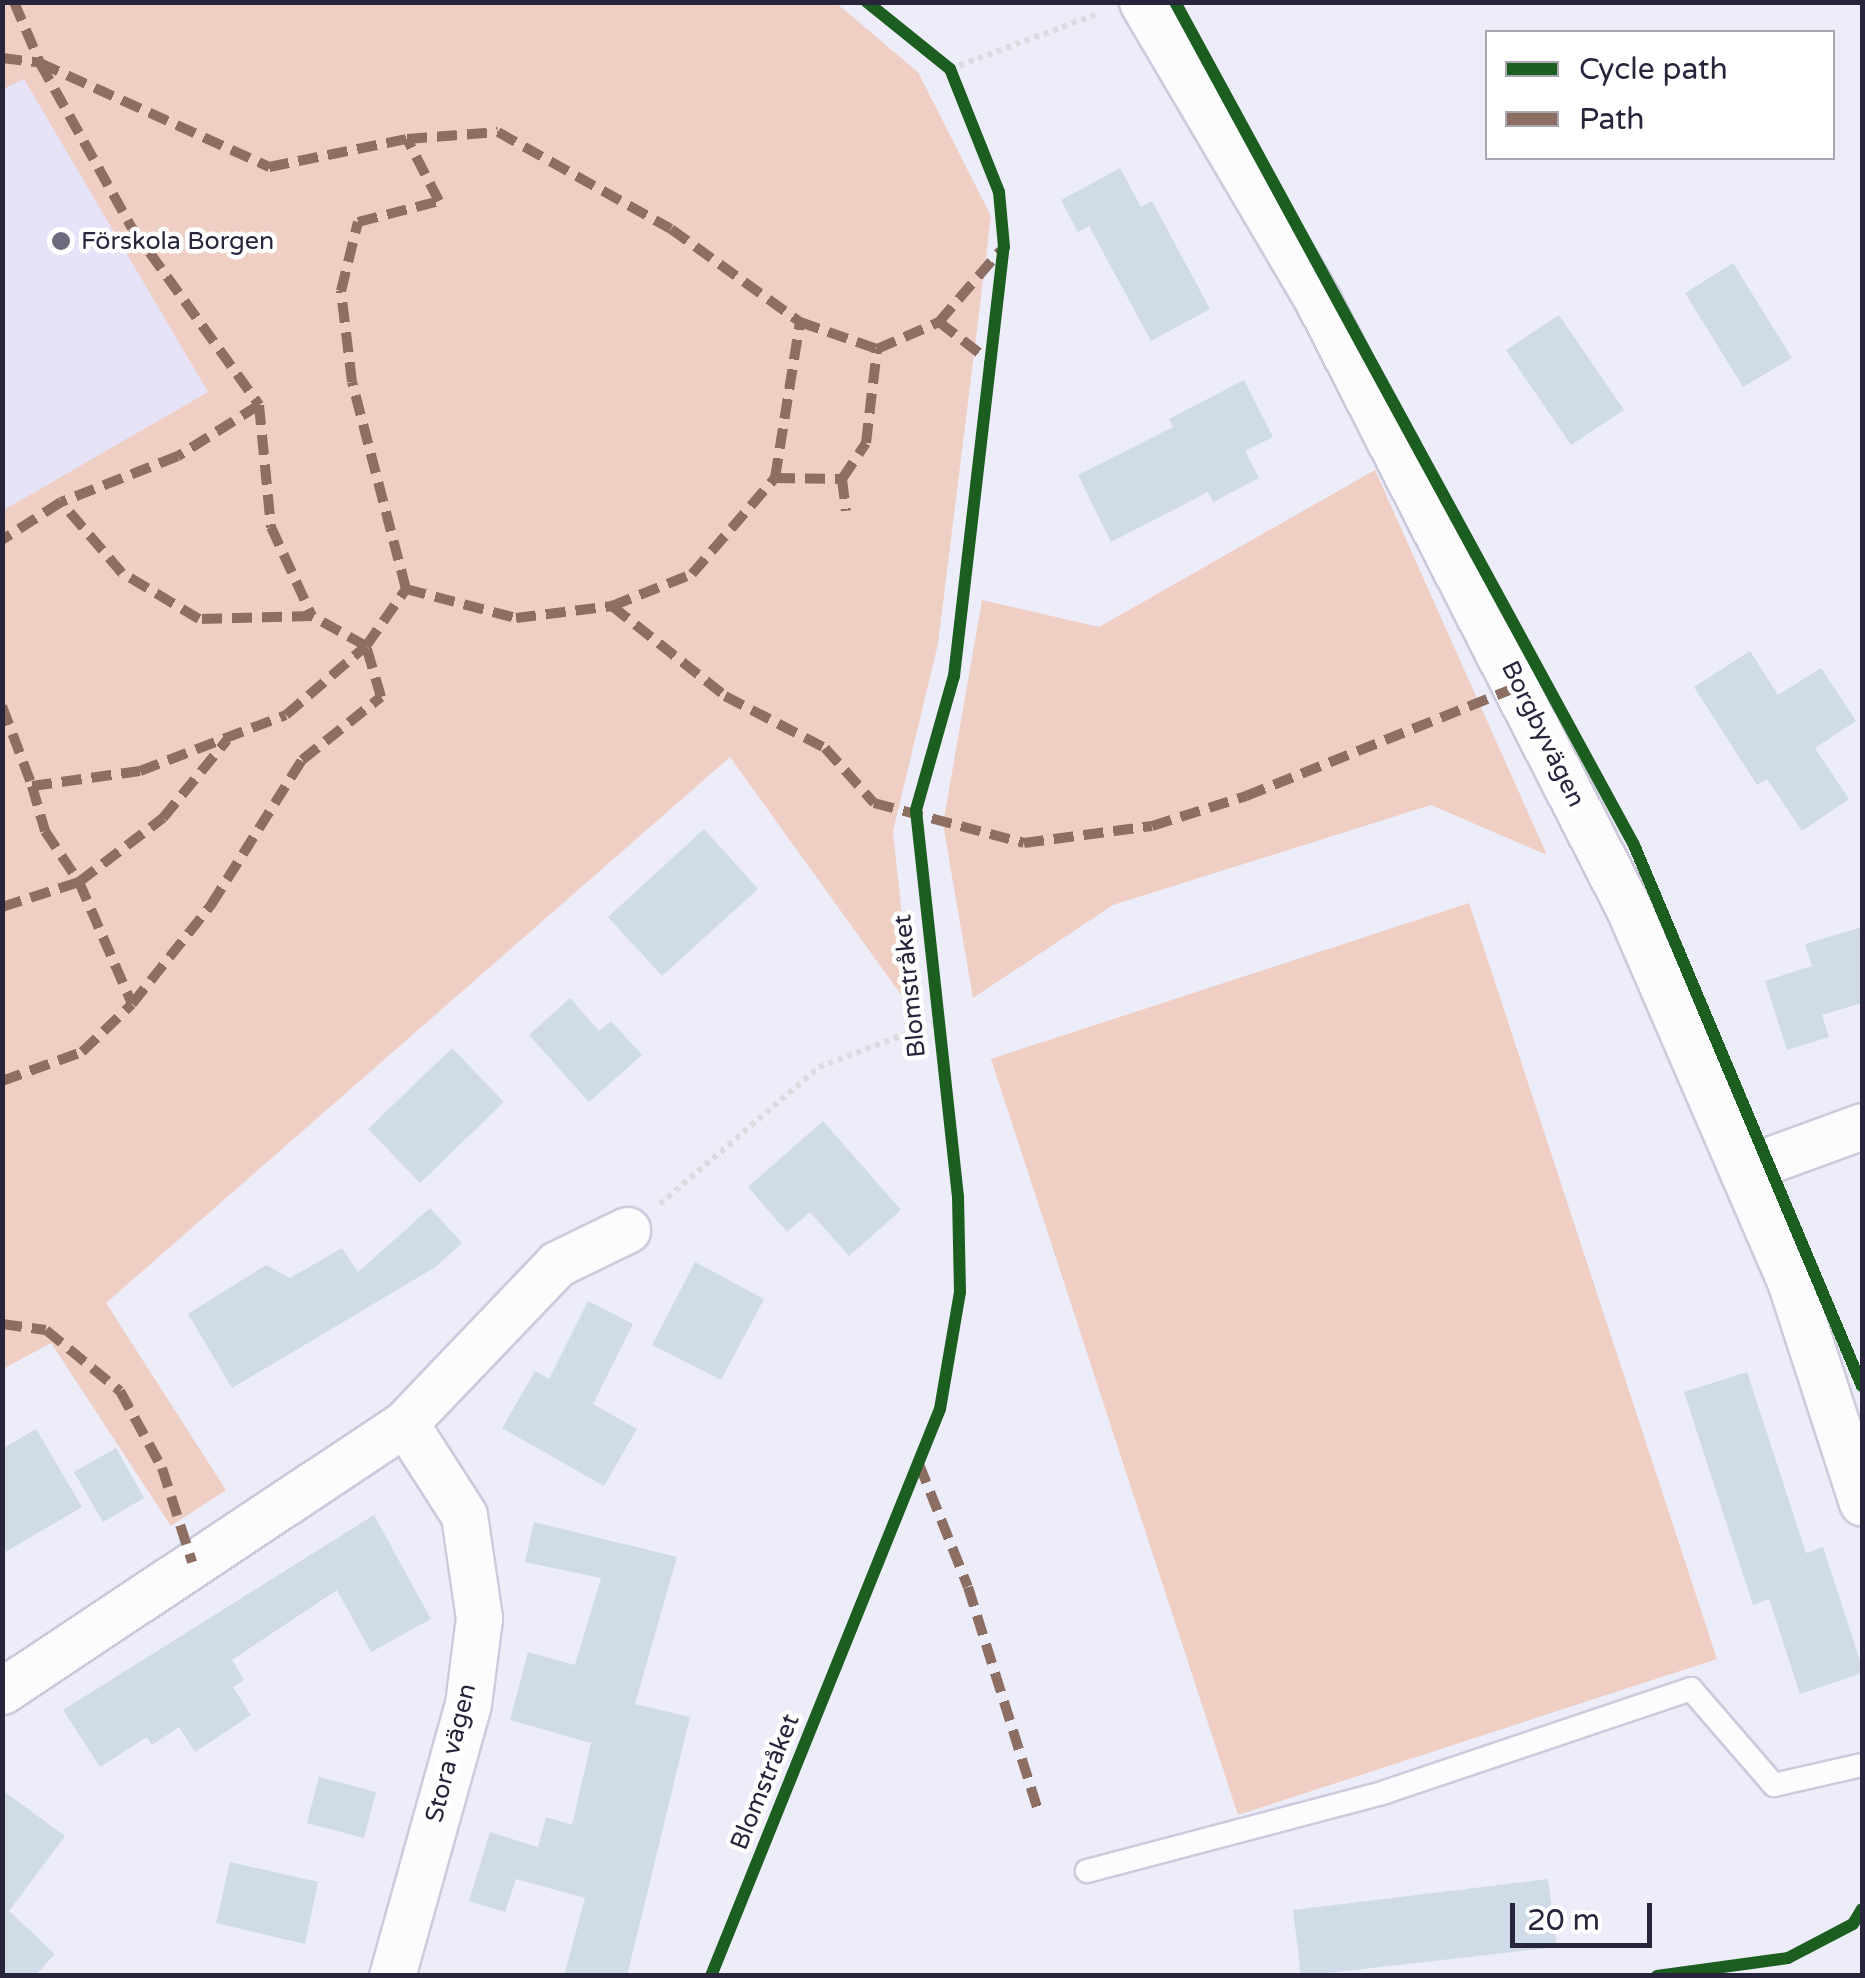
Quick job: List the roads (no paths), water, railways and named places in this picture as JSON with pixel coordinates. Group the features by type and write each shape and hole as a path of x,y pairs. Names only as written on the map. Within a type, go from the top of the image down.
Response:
{"street":[{"name":"Borgbyvägen","path":"1127,6 1318,301 1520,686 1629,909 1790,1281 1862,1503"},
{"path":"1742,1170 1862,1126"},
{"path":"2,1691 405,1423 557,1264 627,1230"},
{"name":"Stora vägen","path":"392,1976 468,1704 479,1618 464,1515 405,1423"}],"lane":[{"path":"1087,1871 1386,1792 1691,1689 1774,1785 1862,1765"}],"place":[{"name":"Förskola Borgen","path":"61,241"}]}
